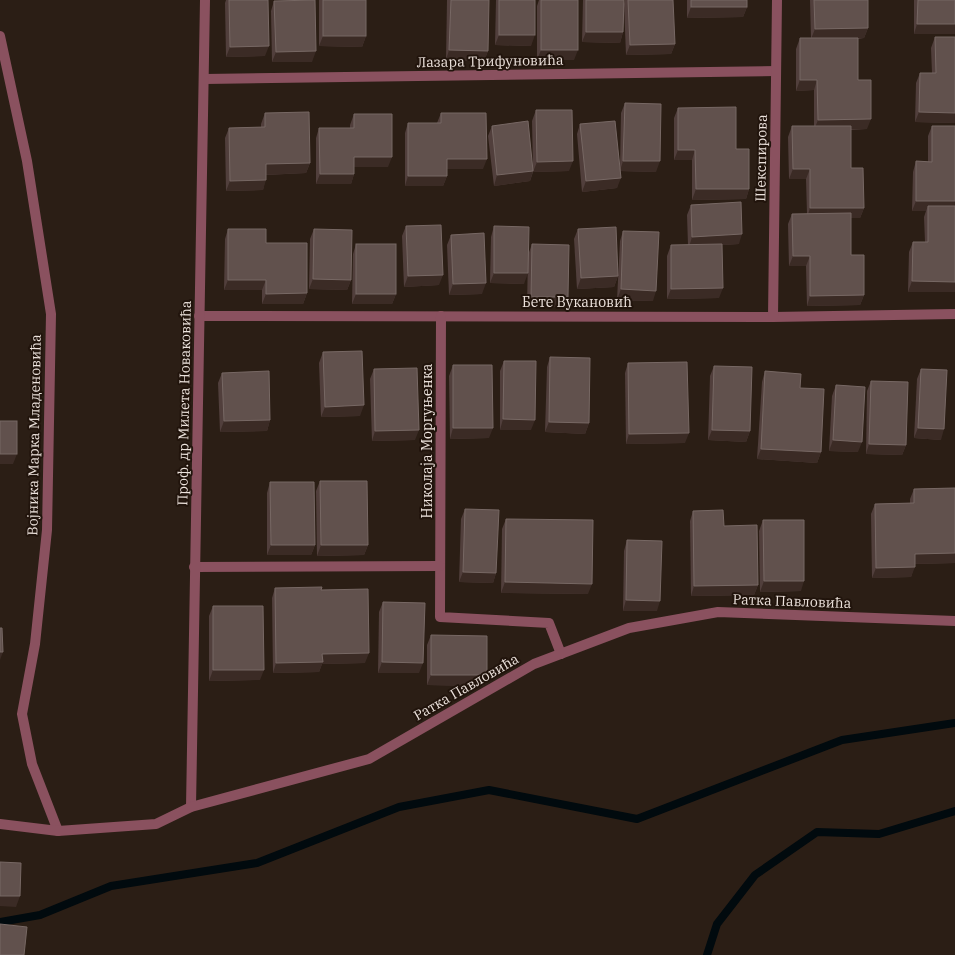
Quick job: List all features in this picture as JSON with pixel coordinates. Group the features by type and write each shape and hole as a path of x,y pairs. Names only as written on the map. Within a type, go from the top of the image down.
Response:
{"street":[{"name":"Проф. др Милета Новаковића","path":"191,807 194,567 205,80 205,0"},
{"name":"Шекспирова","path":"774,317 777,0"},
{"name":"Војника Марка Младеновића","path":"0,36 27,161 51,314 47,530 35,644 22,714 32,764 58,831"},
{"name":"Лазара Трифуновића","path":"205,80 776,71"},
{"name":"Бете Вукановић","path":"199,316 774,317 955,314"},
{"name":"Николаја Моргуњенка","path":"441,316 440,617 549,623 561,654"},
{"path":"194,567 440,566"},
{"name":"Ратка Павловића","path":"0,824 58,831 156,824 191,807 370,759 534,664 629,628 718,612 955,621"}],"building":[{"path":"229,0 268,0 269,46 230,47"},
{"path":"315,0 316,51 276,52 274,1"},
{"path":"323,0 366,0 366,36 323,36"},
{"path":"451,0 489,0 488,51 449,50"},
{"path":"499,0 535,0 535,35 499,35"},
{"path":"541,0 578,0 578,50 541,50"},
{"path":"586,0 624,0 623,32 586,32"},
{"path":"628,0 673,0 675,44 630,45"},
{"path":"691,0 747,0 747,7 691,7"},
{"path":"814,0 868,0 868,28 815,29"},
{"path":"918,0 955,0 955,24 917,24"},
{"path":"935,37 955,37 955,113 919,112 920,73 936,73"},
{"path":"800,38 858,38 858,80 871,80 871,119 818,120 817,80 800,80"},
{"path":"625,103 661,104 660,161 623,161"},
{"path":"736,107 736,149 749,149 749,189 696,189 695,150 678,150 678,108"},
{"path":"536,110 572,110 573,161 537,162"},
{"path":"309,112 310,163 266,164 266,180 230,181 229,128 265,127 265,113"},
{"path":"441,113 486,113 487,159 447,159 447,176 408,176 408,123 441,123"},
{"path":"354,114 392,114 392,157 354,157 354,174 320,174 319,128 354,128"},
{"path":"528,121 533,171 497,175 492,126"},
{"path":"615,121 621,178 586,181 580,124"},
{"path":"792,126 851,126 851,168 863,168 864,208 810,208 810,169 793,169"},
{"path":"932,126 955,126 955,201 916,201 916,161 932,162"},
{"path":"741,202 742,234 692,237 691,205"},
{"path":"928,206 955,206 955,282 912,281 913,242 928,242"},
{"path":"851,213 851,255 864,255 864,295 810,296 810,256 793,256 792,214"},
{"path":"441,225 443,275 408,276 406,226"},
{"path":"494,226 529,227 528,273 494,273"},
{"path":"616,227 618,276 581,278 578,229"},
{"path":"228,229 266,229 266,243 307,243 307,293 266,294 266,280 228,280"},
{"path":"314,229 352,230 351,280 313,279"},
{"path":"623,231 659,232 656,291 621,289"},
{"path":"484,233 486,283 453,284 451,235"},
{"path":"356,244 396,244 396,294 356,294"},
{"path":"532,244 569,245 568,297 531,297"},
{"path":"722,244 723,288 671,289 671,245"},
{"path":"362,351 364,405 325,407 323,352"},
{"path":"550,357 590,358 589,423 549,422"},
{"path":"504,361 536,361 535,420 503,419"},
{"path":"687,362 689,433 629,434 628,363"},
{"path":"453,365 492,365 493,428 453,428"},
{"path":"714,366 752,367 750,431 712,430"},
{"path":"417,368 419,430 375,431 374,369"},
{"path":"921,369 947,370 944,429 918,428"},
{"path":"269,371 270,420 224,421 222,373"},
{"path":"765,371 801,374 800,388 824,389 821,452 761,449"},
{"path":"871,381 908,382 906,445 869,444"},
{"path":"836,385 865,387 862,442 833,440"},
{"path":"0,421 17,421 17,454 0,454"},
{"path":"320,481 367,481 368,545 321,545"},
{"path":"270,482 314,482 315,545 271,545"},
{"path":"955,488 955,553 915,554 915,567 876,568 875,504 914,503 914,489"},
{"path":"465,509 499,510 496,573 463,572"},
{"path":"723,510 724,526 757,525 758,585 694,586 693,511"},
{"path":"506,519 593,520 592,584 505,582"},
{"path":"763,520 804,520 804,581 764,581"},
{"path":"627,540 662,541 660,601 626,600"},
{"path":"322,587 321,590 368,589 369,653 322,654 323,662 276,663 275,588"},
{"path":"383,602 425,603 423,663 382,662"},
{"path":"213,606 263,606 264,670 213,670"},
{"path":"0,628 2,628 3,652 0,652"},
{"path":"431,635 487,636 487,675 431,675"},
{"path":"0,862 21,863 20,896 0,896"},
{"path":"0,924 27,927 24,955 0,955"}],"waterway":[{"path":"0,922 40,915 111,886 257,863 399,807 489,790 637,819 842,740 955,723"},
{"path":"707,955 717,924 755,875 817,832 879,834 955,811"}]}
